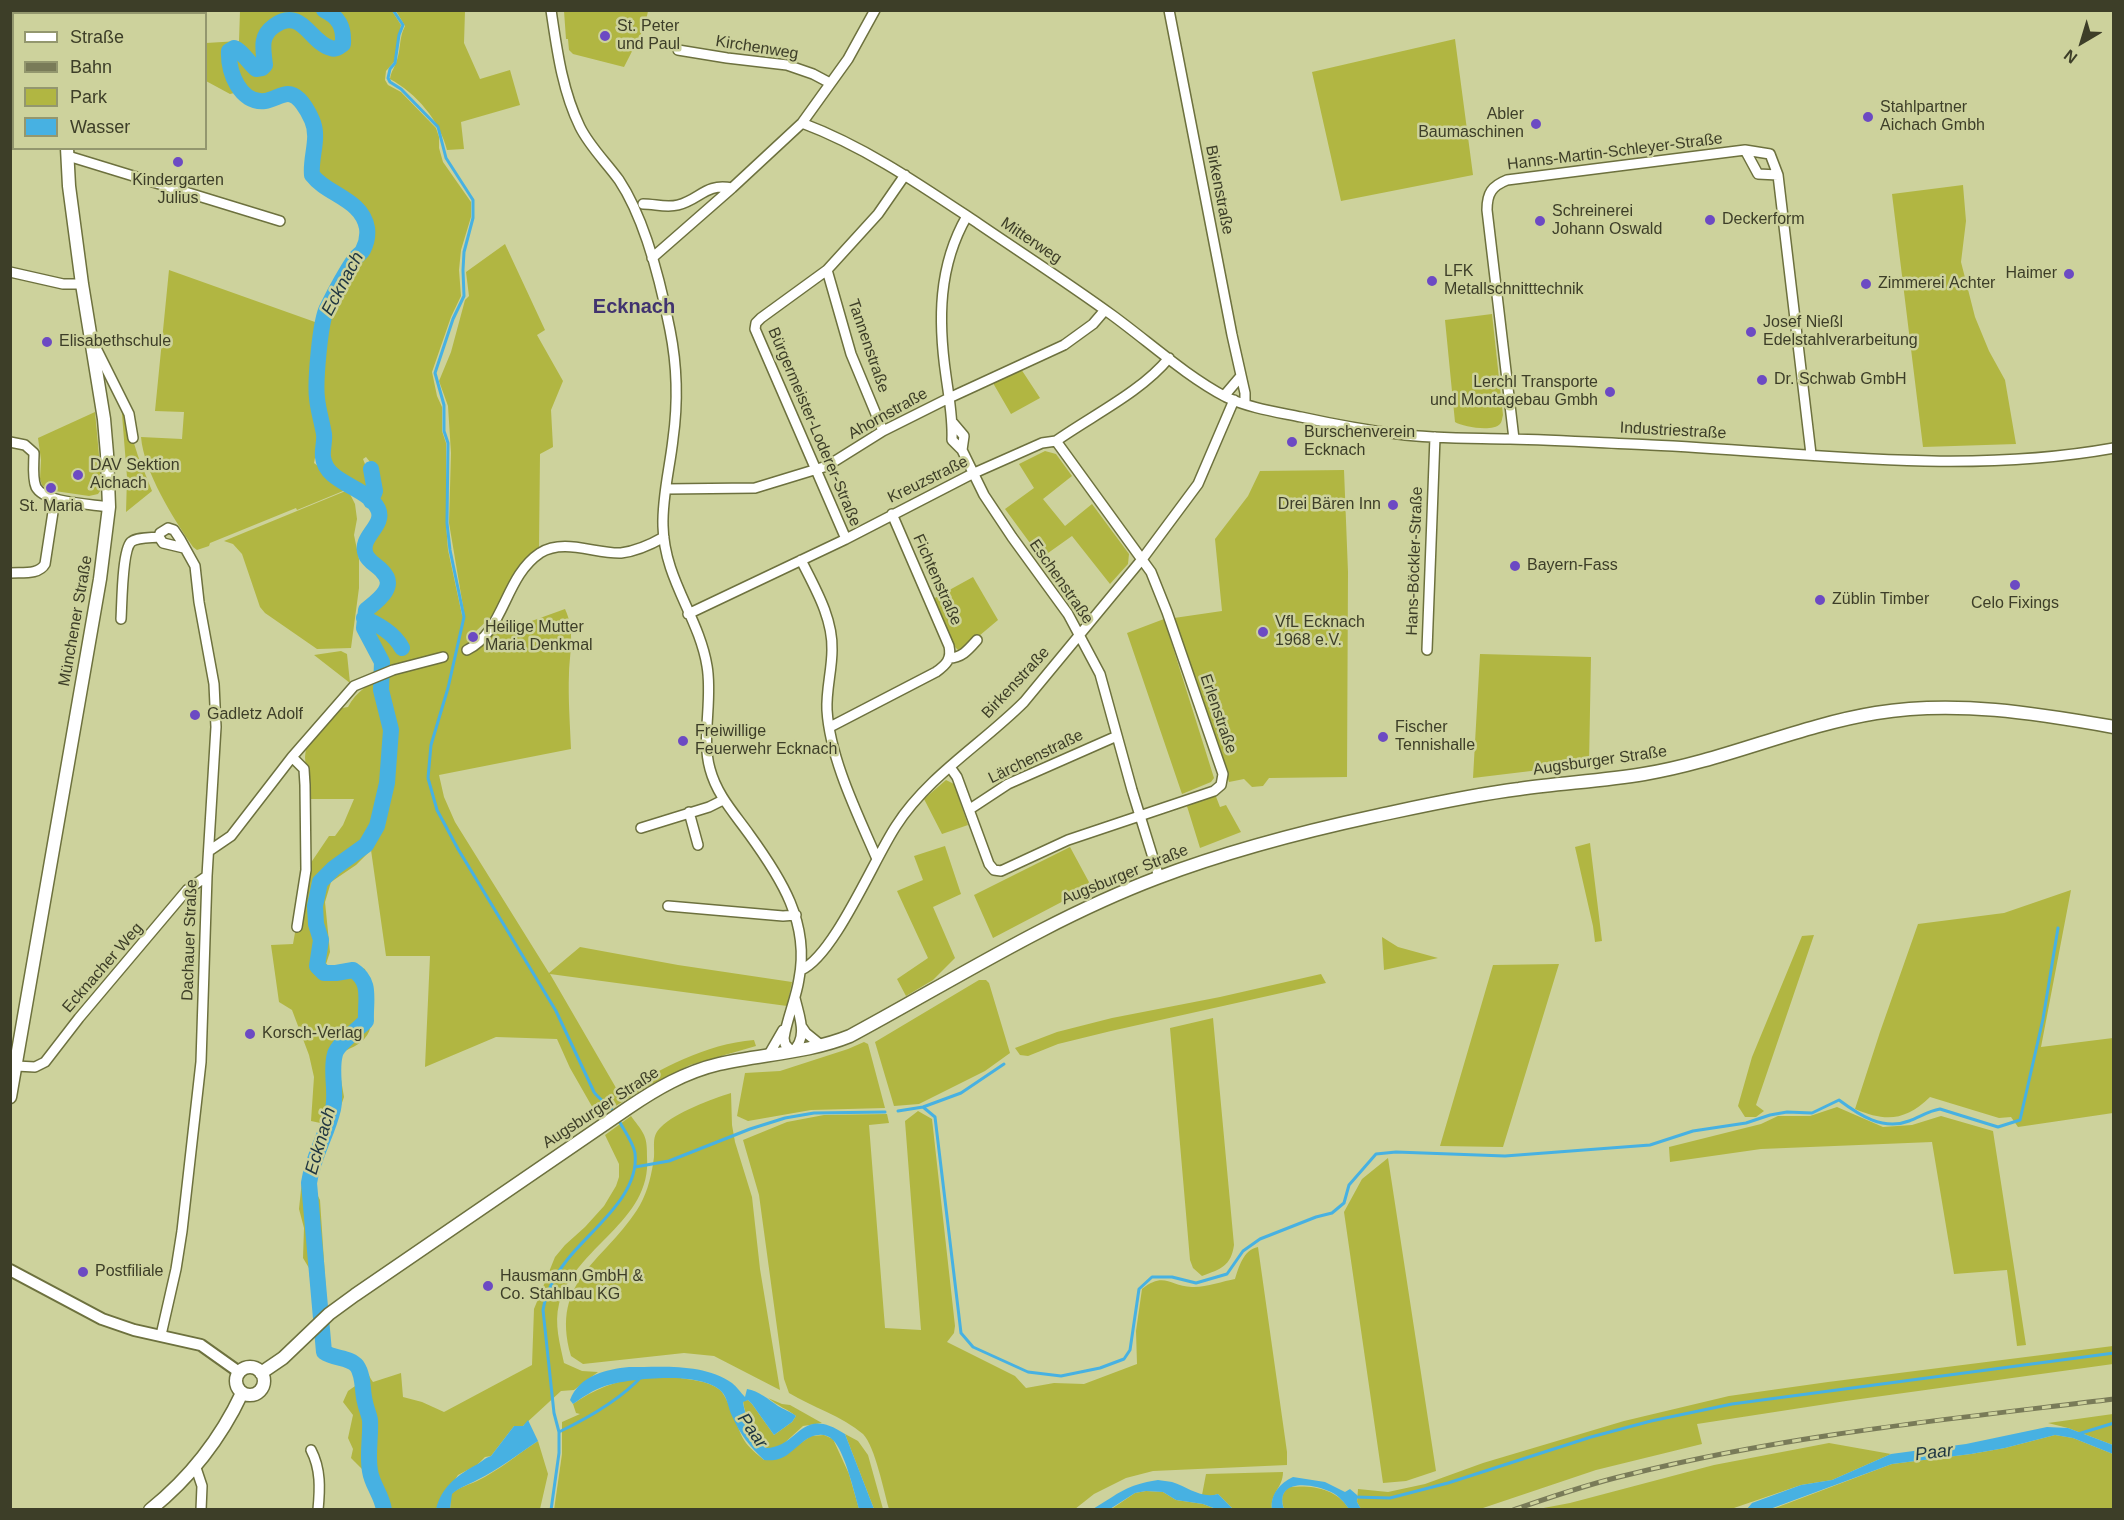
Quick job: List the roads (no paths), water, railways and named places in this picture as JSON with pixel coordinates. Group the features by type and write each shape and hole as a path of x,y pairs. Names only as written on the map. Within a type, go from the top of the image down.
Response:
{"main road":[{"name":"Münchener Straße","path":"10,1097 100,579 109,507 104,419 82,284 67,152"},
{"name":"Augsburger Straße","path":"242,1393 250,1395 259,1391 264,1381 261,1373 295,1348 329,1314 602,1125 667,1084 694,1071 822,1046 850,1036 1082,908 1159,877 1237,850 1319,828 1497,792 1644,774 1683,766 1824,724 1876,713 1917,708 2008,710 2114,727"},
{"path":"150,1509 196,1468 219,1435 242,1393 236,1381 239,1372 249,1367 261,1373"}],"street":[{"path":"551,10 560,67 568,97 580,128 619,180 633,205 652,258 671,331 676,380 674,434 662,523 670,567 700,640 707,664 710,695 707,755 714,782 723,800 773,868 796,915 802,945 801,970 786,1026 768,1056"},
{"path":"652,258 802,123 853,50 875,10"},
{"name":"Birkenstraße","path":"1169,10 1245,404"},
{"name":"Kirchenweg","path":"678,50 787,65 830,83"},
{"name":"Mitterweg","path":"802,123 843,140 905,175 1105,310 1224,396 1234,400"},
{"name":"Hanns-Martin-Schleyer-Straße","path":"1745,150 1758,174 1778,175"},
{"name":"Hanns-Martin-Schleyer-Straße","path":"1514,439 1487,210 1487,198 1491,190 1496,184 1507,180 1745,150 1770,154 1778,175 1811,454"},
{"path":"67,152 280,221"},
{"name":"Bürgermeister-Loderer-Straße","path":"846,539 755,329 756,323 761,318 827,270 878,214 905,175"},
{"path":"643,204 673,206 708,189 721,186 732,188"},
{"name":"Eschenstraße","path":"967,216 958,231 946,264 940,304 942,345 953,423 952,440 962,450 972,474 1012,537 1056,597 1100,674 1159,877"},
{"name":"Tannenstraße","path":"827,270 851,354 883,431"},
{"path":"10,272 63,284 82,284"},
{"name":"Ahornstraße","path":"666,489 755,488 827,466 883,431 1064,345 1093,324 1105,310"},
{"path":"89,334 129,414 134,438"},
{"name":"Kreuzstraße","path":"688,614 846,539 972,474 1042,443 1056,441 1135,390 1158,371 1169,357"},
{"path":"1224,396 1241,376"},
{"name":"Birkenstraße","path":"801,970 809,967 828,944 862,888 894,828 912,803 927,786 1024,702 1143,558 1198,484 1234,400"},
{"name":"Industriestraße","path":"1234,400 1339,425 1400,434 1811,454 1890,462 1976,462 2070,456 2114,448"},
{"name":"Hans-Böckler-Straße","path":"1427,650 1436,437"},
{"name":"Erlenstraße","path":"950,767 957,777 970,809 989,864 994,870 1001,871 1068,840 1214,791 1221,785 1223,774 1151,572 1056,441"},
{"path":"10,442 30,448 34,453 34,482 46,497 109,507"},
{"path":"10,573 42,569 45,564 55,499"},
{"name":"Fichtenstraße","path":"830,727 870,704 936,672 947,663 951,653 892,514"},
{"name":"Dachauer Straße","path":"121,619 123,579 130,543 135,540 159,537 159,532 168,528 174,530 195,566 216,707 207,876 201,1062 182,1231 161,1335"},
{"path":"159,537 163,543 184,548"},
{"path":"467,650 474,647 486,635 515,579 538,555 555,547 628,552 648,546 664,537"},
{"path":"801,560 826,613 831,633 832,651 827,710 830,727 846,782 877,859"},
{"name":"Fichtenstraße","path":"949,658 956,658 964,653 977,640"},
{"path":"209,851 231,836 292,757 354,686 393,670 442,657"},
{"name":"Lärchenstraße","path":"970,809 1008,784 1117,736"},
{"path":"292,757 300,764 305,776 306,870 297,927"},
{"path":"640,828 710,807 723,800"},
{"path":"689,812 698,845"},
{"name":"Ecknacher Weg","path":"16,1066 35,1067 45,1062 187,890 207,876"},
{"path":"668,906 783,916 796,915"},
{"path":"795,998 802,1027 822,1046"},
{"path":"786,1026 785,1044 792,1052 800,1042 802,1027"},
{"path":"10,1270 102,1319 134,1330 201,1345 239,1372"},
{"path":"311,1450 316,1459 319,1475 318,1509"},
{"path":"196,1468 202,1486 201,1509"}],"water":[{"name":"Paar","path":"629,1367 669,1367 709,1372 732,1383 745,1397 747,1389 756,1392 796,1416 792,1422 774,1435 752,1404 748,1400 743,1402 749,1421 766,1448 777,1446 801,1429 818,1423 845,1434 874,1509 859,1509 849,1473 833,1440 822,1435 814,1436 777,1460 764,1460 738,1429 727,1400 721,1391 711,1385 682,1379 647,1379 605,1386 573,1404 570,1400 580,1385 594,1375"},
{"path":"528,1420 538,1441 493,1472 452,1494 450,1509 436,1509 450,1483 491,1456 514,1426 523,1426"},
{"name":"Paar","path":"2047,1427 2068,1428 2113,1445 2113,1454 2073,1438 2055,1435 2005,1448 1892,1464 1770,1509 1747,1509 1752,1503 1801,1485 1832,1480 1891,1454 1966,1444"},
{"path":"1293,1477 1325,1482 1345,1492 1350,1489 1357,1495 1357,1502 1361,1509 1349,1509 1331,1492 1306,1485 1290,1488 1285,1492 1282,1499 1284,1509 1272,1509 1277,1490"},
{"path":"1158,1480 1172,1482 1200,1494 1218,1494 1233,1509 1216,1509 1203,1504 1176,1500 1163,1492 1146,1491 1135,1493 1110,1509 1093,1509 1130,1487"}],"waterway":[{"name":"Ecknach","path":"324,10 337,19 343,32 343,44 337,48 333,49 324,45 299,23 292,20 274,26 266,34 264,38 265,65 262,68 256,69 234,48 229,51 229,59 237,85 249,97 256,101 265,101 288,94 296,97 303,104 310,116 315,134 312,175 318,182 358,210 367,228 363,250 347,272 324,315 317,390 324,434 323,457 326,466 339,479 373,501 378,509 378,521 365,549 367,557 382,571 388,583 384,593 366,610 364,628 382,662 381,690 391,730 387,783 377,826 366,845 334,868 320,882 315,906 316,924 321,940 317,966 324,973 353,970 359,975 366,992 366,1021 335,1054 333,1109 309,1183 324,1352 354,1363 359,1370 370,1420 370,1471 384,1510"},
{"path":"393,10 403,25 399,35 395,63 390,69 388,78 438,127 446,158 473,200 473,218 464,252 464,296 453,319 435,373 444,405 444,431 448,443 447,523 450,550 464,617 448,688 431,745 428,778 437,810 458,849 556,1011 594,1092 615,1114"},
{"name":"Ecknach","path":"371,469 375,491 371,501"},
{"name":"Ecknach","path":"364,618 390,634 402,648"},
{"path":"923,1107 935,1117 961,1333 973,1347 1028,1372 1061,1376 1100,1368 1124,1359 1130,1350 1139,1289 1152,1277 1172,1277 1196,1283 1227,1274 1243,1251 1260,1239 1332,1213 1344,1203 1349,1185 1376,1154 1396,1152 1505,1156 1650,1145 1693,1131 1746,1123 1770,1115 1787,1112 1812,1113 1839,1100 1863,1116 1890,1124 1899,1124 1940,1109 1998,1127 2020,1120 2043,1019 2058,928"},
{"path":"898,1111 923,1107 961,1093 1004,1064"},
{"path":"635,1167 669,1161 750,1129 785,1118 814,1113 885,1112"},
{"path":"551,1510 559,1453 559,1432 554,1413 544,1303 563,1265 612,1211 630,1184 635,1153 618,1119"},
{"path":"1355,1497 1390,1498 1448,1483 1591,1437 1651,1421 1732,1404 2114,1353"},
{"path":"559,1432 603,1408 642,1376"},
{"path":"2078,1434 2114,1423"}],"railway":[{"path":"1513,1510 1612,1479 1747,1449 1930,1421 2114,1399"}],"place":[{"name":"St. Peter und Paul","path":"605,36"},
{"name":"Stahlpartner Aichach Gmbh","path":"1868,117"},
{"name":"Abler Baumaschinen","path":"1536,124"},
{"name":"Kindergarten Julius","path":"178,162"},
{"name":"Deckerform","path":"1710,220"},
{"name":"Schreinerei Johann Oswald","path":"1540,221"},
{"name":"Haimer","path":"2069,274"},
{"name":"LFK Metallschnitttechnik","path":"1432,281"},
{"name":"Zimmerei Achter","path":"1866,284"},
{"name":"Josef Nießl Edelstahlverarbeitung","path":"1751,332"},
{"name":"Elisabethschule","path":"47,342"},
{"name":"Dr. Schwab GmbH","path":"1762,380"},
{"name":"Lerchl Transporte und Montagebau Gmbh","path":"1610,392"},
{"name":"Burschenverein Ecknach","path":"1292,442"},
{"name":"DAV Sektion Aichach","path":"78,475"},
{"name":"St. Maria","path":"51,488"},
{"name":"Drei Bären Inn","path":"1393,505"},
{"name":"Bayern-Fass","path":"1515,566"},
{"name":"Celo Fixings","path":"2015,585"},
{"name":"Züblin Timber","path":"1820,600"},
{"name":"VfL Ecknach 1968 e.V.","path":"1263,632"},
{"name":"Heilige Mutter Maria Denkmal","path":"473,637"},
{"name":"Gadletz Adolf","path":"195,715"},
{"name":"Fischer Tennishalle","path":"1383,737"},
{"name":"Freiwillige Feuerwehr Ecknach","path":"683,741"},
{"name":"Korsch-Verlag","path":"250,1034"},
{"name":"Postfiliale","path":"83,1272"},
{"name":"Hausmann GmbH & Co. Stahlbau KG","path":"488,1286"}],"district":[{"name":"Ecknach","path":"634,307"}]}
